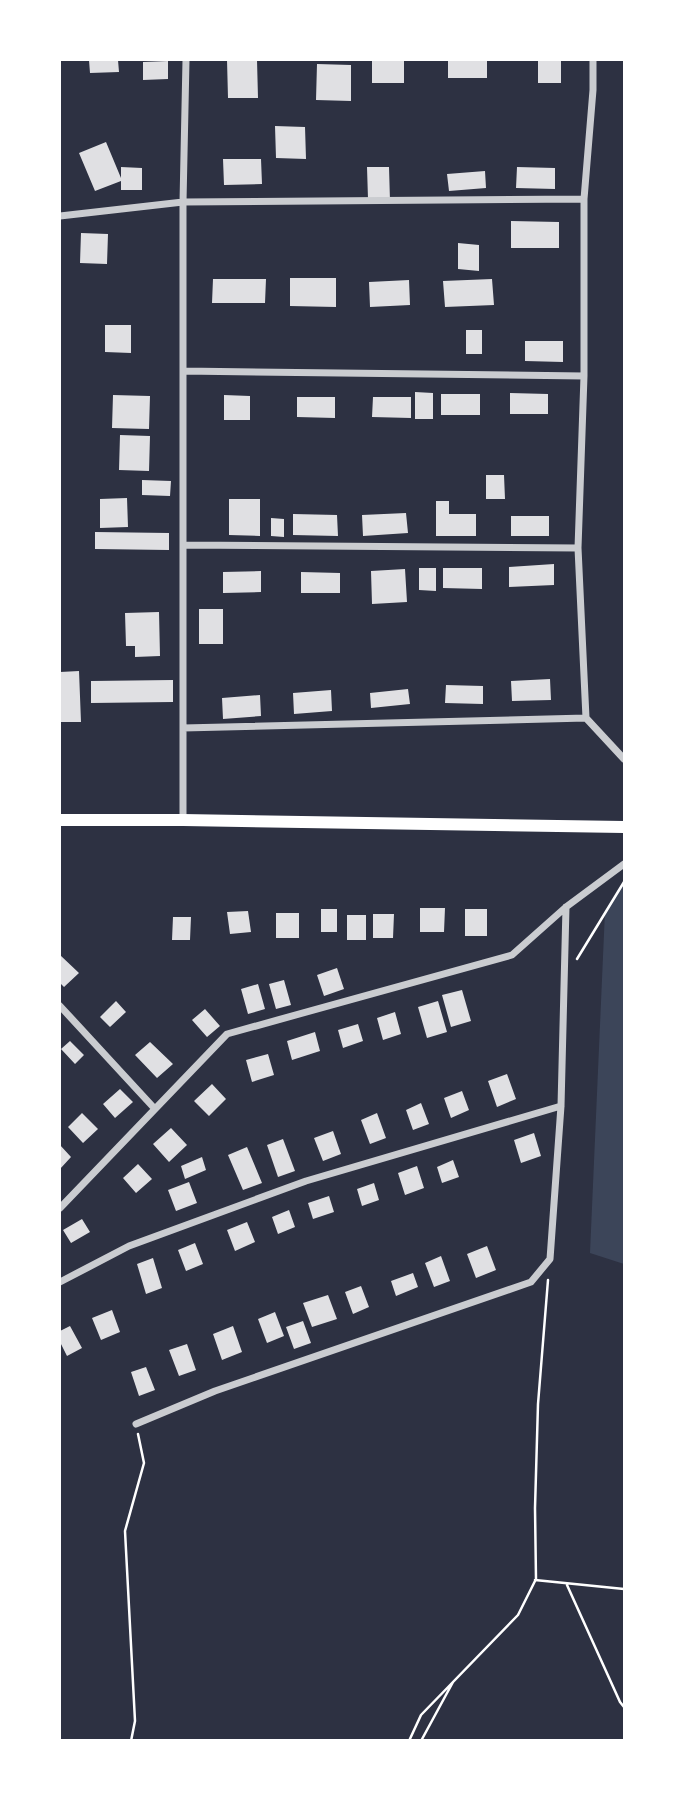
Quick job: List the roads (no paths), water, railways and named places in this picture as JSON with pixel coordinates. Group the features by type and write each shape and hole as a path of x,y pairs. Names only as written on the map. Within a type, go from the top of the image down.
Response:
{"highway":[{"path":"60,820 625,827"}],"street":[{"path":"183,820 183,202 186,60"},
{"path":"593,60 584,199 584,376 578,548 586,718 625,759"},
{"path":"60,216 183,202 584,199"},
{"path":"183,371 584,376"},
{"path":"183,545 578,548"},
{"path":"183,728 586,718"},
{"path":"60,1208 227,1034 512,955 566,907 625,864"},
{"path":"136,1424 215,1391 531,1282 550,1259 561,1106 566,907"},
{"path":"60,1006 155,1109"},
{"path":"60,1282 129,1246 306,1181 561,1106"}]}
